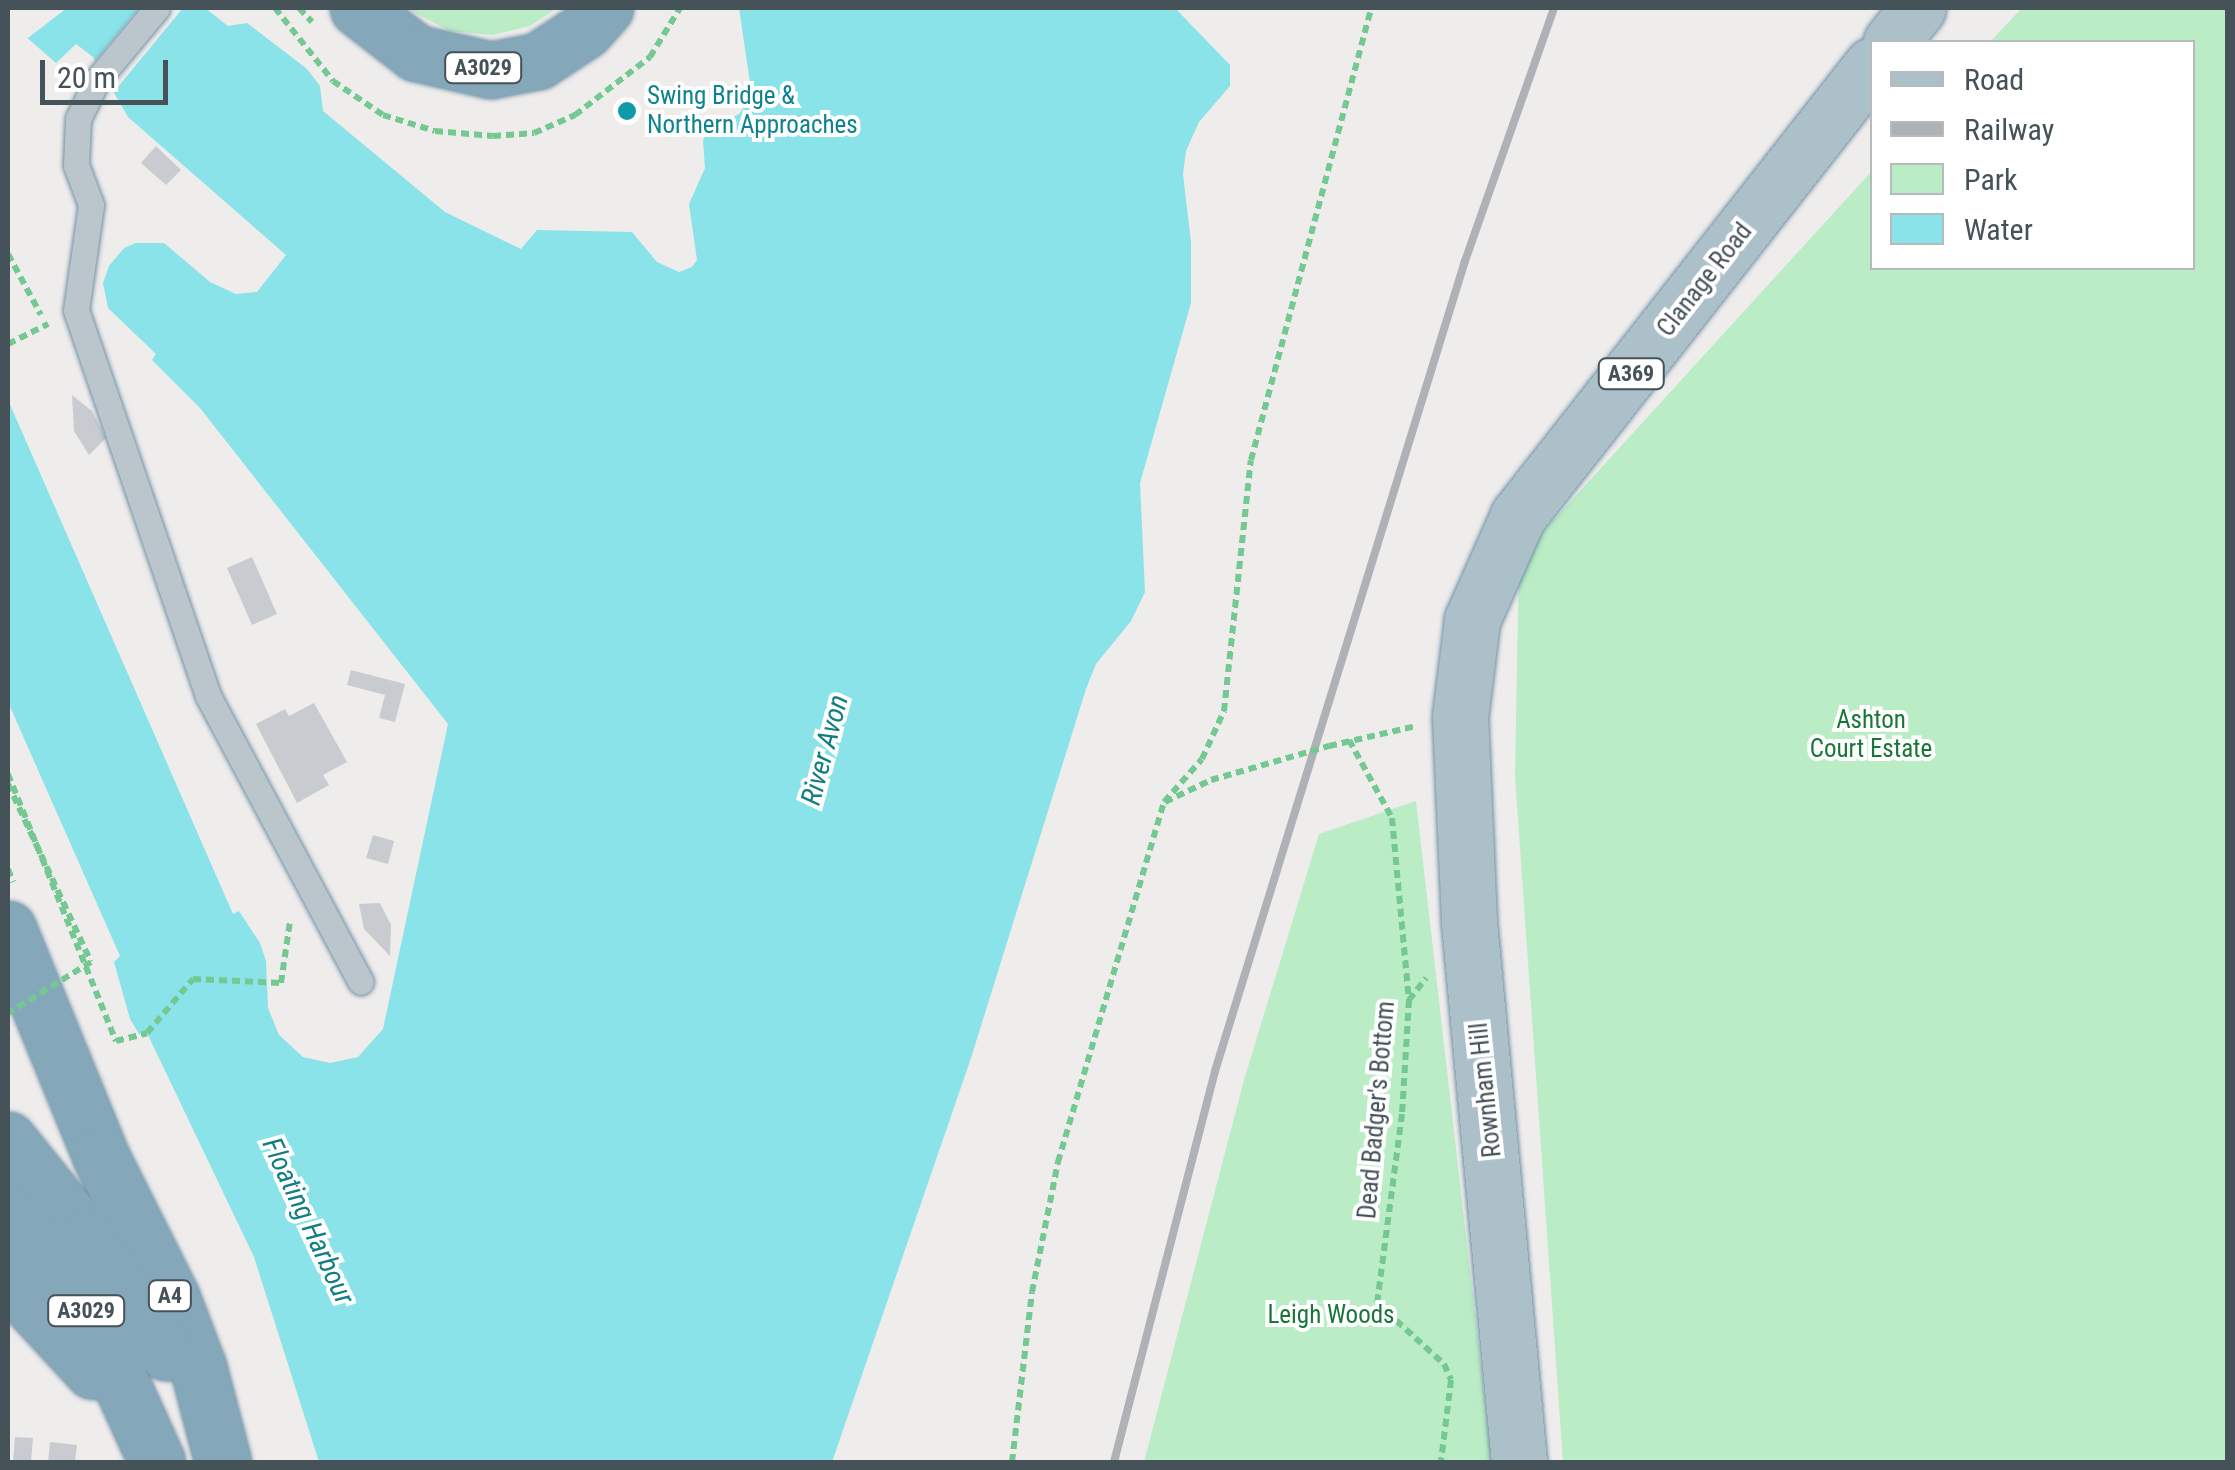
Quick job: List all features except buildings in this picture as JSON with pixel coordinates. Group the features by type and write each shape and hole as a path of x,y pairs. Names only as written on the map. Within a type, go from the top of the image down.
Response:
{"highway":[{"name":"A3029","path":"358,8 416,53 490,70 538,61 584,30 605,8"},
{"name":"A4","path":"8,928 100,1155 172,1299 204,1386 221,1454"},
{"name":"A3029","path":"8,1140 136,1306 178,1370 221,1454"},
{"name":"A3029","path":"8,1212 59,1269 92,1321 149,1444"},
{"path":"8,1279 149,1444"}],"main road":[{"path":"1892,40 1918,8"},
{"name":"Clanage Road","path":"1460,716 1472,620 1518,516 1870,69"},
{"name":"Rownham Hill","path":"1460,716 1469,922 1518,1462"}],"lane":[{"path":"157,8 97,80 78,119 76,164 91,205 76,310 208,696 362,982"}],"path":[{"path":"1012,1462 1032,1292 1058,1162 1164,802 1202,759 1224,711 1251,460 1371,8"},
{"path":"8,254 46,326"},
{"path":"1164,802 1211,780 1350,740 1460,716"},
{"name":"Dead Badger's Bottom","path":"1350,740 1392,818 1409,1000 1402,1114 1377,1303 1444,1364 1452,1380 1441,1462"},
{"path":"8,774 116,1041 147,1033 192,980 267,979"},
{"path":"8,784 90,962 8,1012"}],"green space":[{"path":"406,8 557,8 530,26 493,35 450,31"},
{"name":"Ashton Court Estate","path":"2022,8 2227,8 2227,1462 1563,1462 1515,776 1519,558 1870,173 1870,270 2195,270 2195,40 1992,40"},
{"name":"Leigh Woods","path":"1416,801 1492,1462 1144,1462 1244,1080 1319,834"}],"water":[{"path":"8,8 205,8 228,26 247,23 307,69 320,86 323,111 445,212 521,249 537,230 632,232 657,262 679,272 692,267 697,260 689,204 705,168 703,140 708,131 739,114 752,96 739,8 1175,8 1230,65 1230,86 1199,122 1186,151 1183,174 1191,242 1191,303 1140,483 1145,592 1131,621 1096,664 1086,689 971,1058 832,1462 319,1462 254,1257 147,1033 139,1034 130,1019 114,962 120,956 8,702 8,400 233,914 239,911 260,943 266,961 268,1008 279,1035 303,1057 330,1063 358,1057 383,1029 448,724 200,408 152,360 156,354 108,308 103,283 109,266 124,248 136,243 164,243 210,282 236,294 257,292 286,255 128,117 93,57 76,44 56,63 8,21"}],"pier":[{"path":"8,8 67,8 24,41 8,27"},
{"path":"139,8 183,8 113,93 92,65"}],"railway":[{"path":"1114,1462 1215,1071 1465,261 1554,8"}],"place":[{"name":"Swing Bridge & Northern Approaches","path":"627,111"}],"water label":[{"name":"River Avon","path":"825,750"},
{"name":"Floating Harbour","path":"308,1221"}]}
